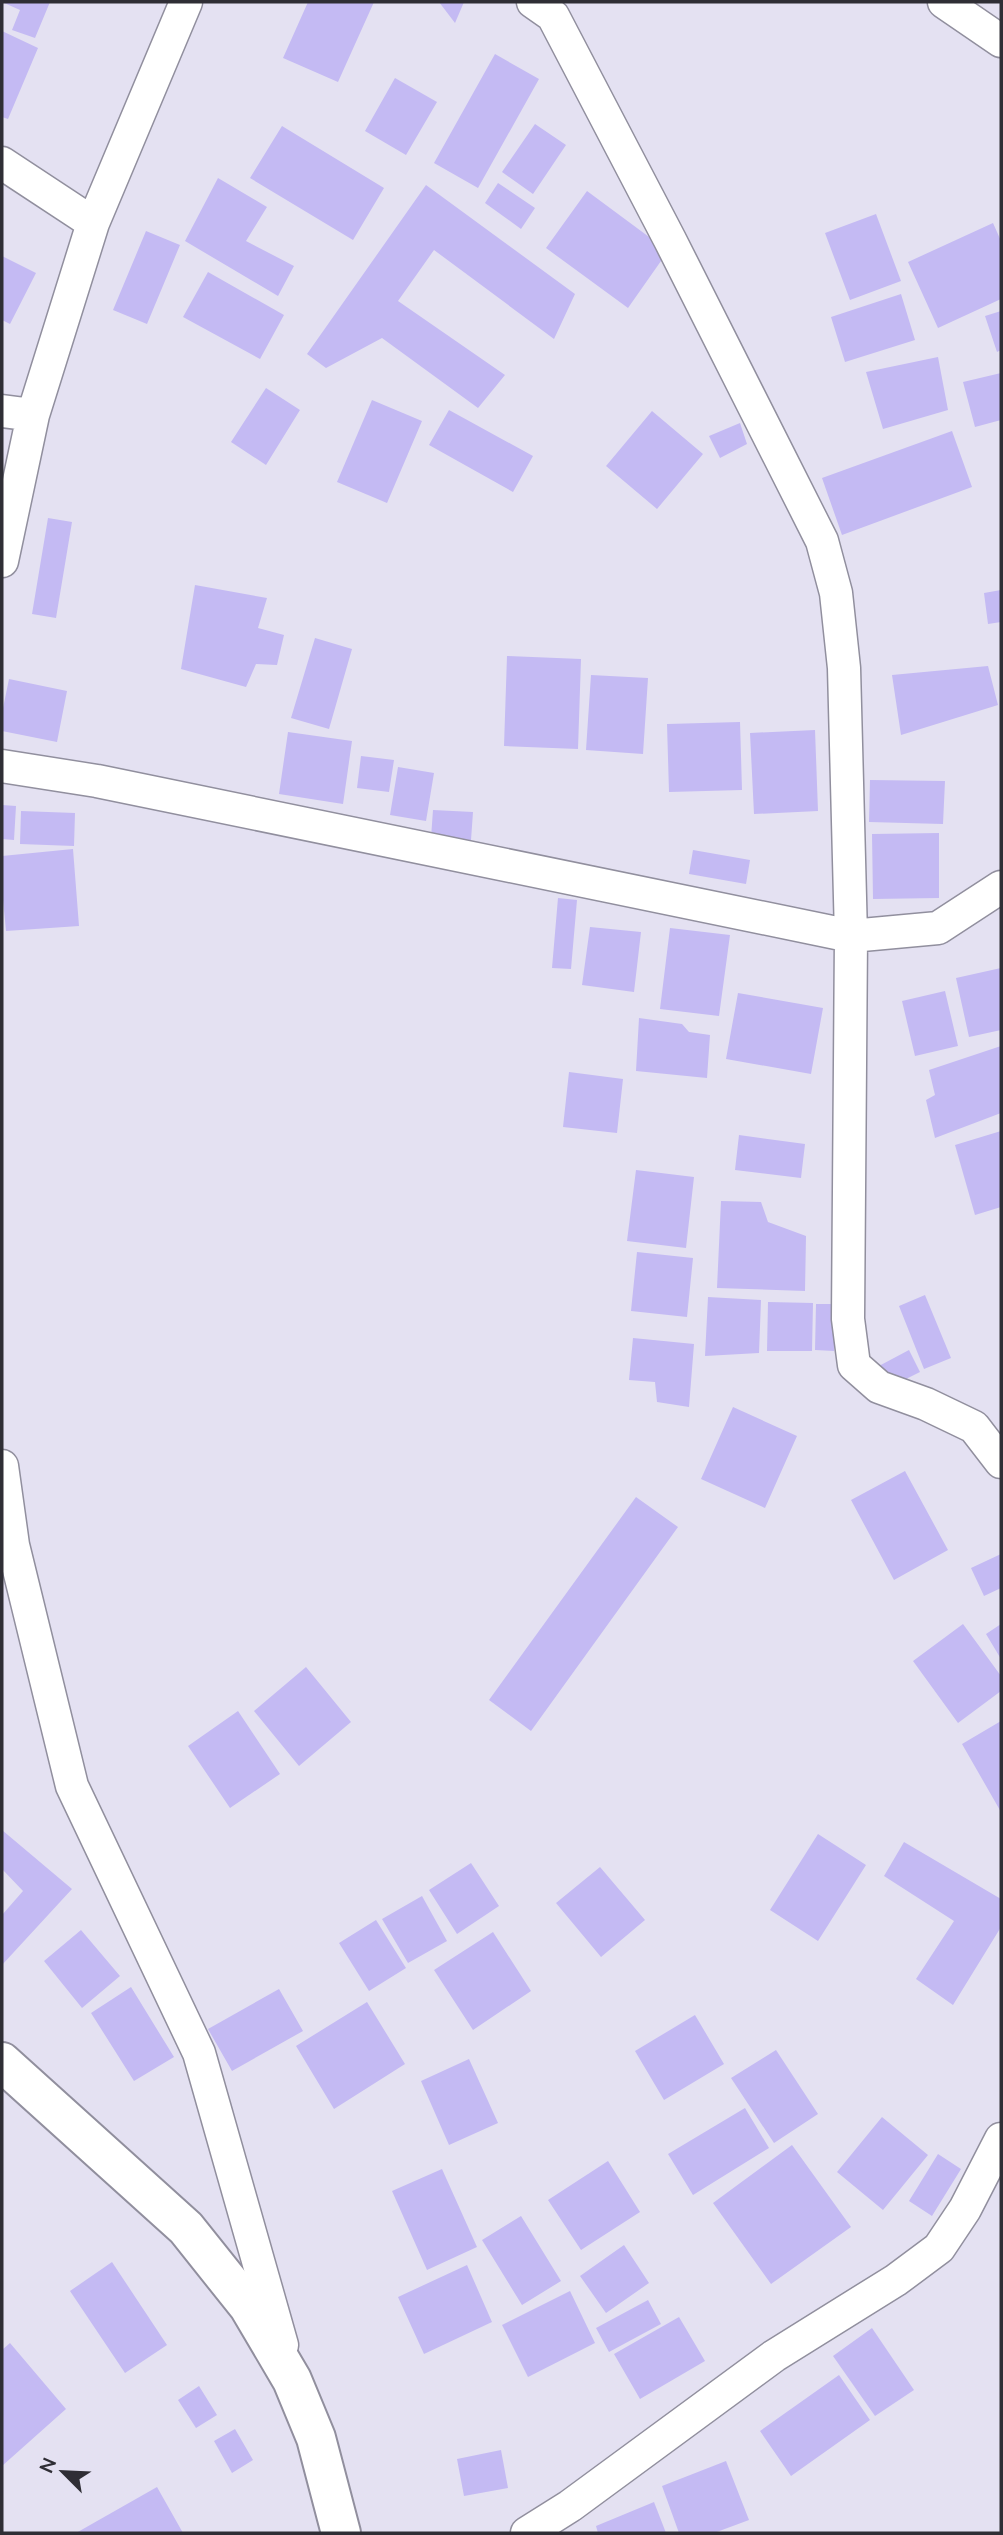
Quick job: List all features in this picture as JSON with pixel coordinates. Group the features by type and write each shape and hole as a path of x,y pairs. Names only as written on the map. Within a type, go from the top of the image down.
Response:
{"street":[{"path":"2,561 33,415 93,223 186,2"},
{"path":"533,2 553,16 578,61 822,541 836,593 844,668 851,936 848,1319 854,1365 879,1387 926,1404 974,1427 1001,1462"},
{"path":"944,2 1001,41"},
{"path":"2,163 93,223"},
{"path":"2,411 33,415"},
{"path":"2,766 97,781 851,936 938,928 1001,887"},
{"path":"2,1465 13,1545 72,1786 199,2053 292,2380 316,2438 341,2533"},
{"path":"2,2062 186,2228 249,2307 292,2380"},
{"path":"527,2533 570,2506 774,2356 896,2280 939,2248 965,2209 1001,2138"}],"building":[{"path":"2,2 50,2 35,38 12,30 20,10"},
{"path":"308,2 374,2 338,82 283,58"},
{"path":"439,2 464,2 455,23"},
{"path":"2,31 38,48 8,119 2,117"},
{"path":"495,54 539,79 478,188 434,163"},
{"path":"395,78 437,102 406,155 365,131"},
{"path":"535,124 566,145 533,194 502,172"},
{"path":"282,126 384,188 353,240 250,178"},
{"path":"218,178 267,207 246,241 294,266 278,296 185,241"},
{"path":"498,183 535,208 521,229 485,203"},
{"path":"426,185 575,294 554,339 434,250 398,301 505,375 478,408 382,338 326,368 307,354"},
{"path":"587,191 668,251 628,308 546,248"},
{"path":"876,214 901,281 850,300 825,233"},
{"path":"993,223 1001,241 1001,299 938,328 908,262"},
{"path":"146,231 180,245 147,324 113,310"},
{"path":"2,256 36,273 10,324 2,320"},
{"path":"208,272 284,315 260,359 183,317"},
{"path":"901,294 915,340 845,362 831,317"},
{"path":"1001,311 1001,350 997,352 985,316"},
{"path":"938,357 948,410 883,429 866,372"},
{"path":"1001,373 1001,420 975,427 963,382"},
{"path":"266,388 300,410 266,465 231,442"},
{"path":"372,400 422,421 387,503 337,482"},
{"path":"449,410 533,456 513,492 429,445"},
{"path":"652,411 703,454 657,509 606,466"},
{"path":"740,423 747,444 720,458 709,436"},
{"path":"952,431 972,487 842,535 822,478"},
{"path":"48,518 72,522 56,618 32,614"},
{"path":"195,585 267,598 258,628 284,635 277,665 256,664 246,687 181,669"},
{"path":"1001,590 1001,622 988,624 984,593"},
{"path":"315,638 352,649 329,729 291,718"},
{"path":"507,656 581,659 578,749 504,746"},
{"path":"988,666 998,705 901,735 892,675"},
{"path":"591,675 648,678 643,754 586,750"},
{"path":"9,679 67,691 57,742 2,731 2,713"},
{"path":"740,722 742,790 669,792 667,724"},
{"path":"815,730 818,811 754,814 750,733"},
{"path":"288,732 352,741 343,804 279,794"},
{"path":"361,756 394,760 389,792 357,788"},
{"path":"398,767 434,773 426,821 390,815"},
{"path":"870,780 945,781 943,824 869,822"},
{"path":"2,805 16,806 14,840 2,839"},
{"path":"433,810 473,812 471,840 431,838"},
{"path":"21,811 75,813 74,846 20,844"},
{"path":"939,833 939,898 873,899 872,834"},
{"path":"73,849 79,926 6,931 2,856"},
{"path":"693,850 750,860 746,884 689,874"},
{"path":"558,898 577,900 571,969 552,968"},
{"path":"590,927 641,932 634,992 582,985"},
{"path":"670,928 730,935 719,1016 660,1009"},
{"path":"1001,968 1001,1030 969,1037 956,978"},
{"path":"945,991 958,1046 915,1056 902,1001"},
{"path":"738,993 823,1008 811,1074 726,1059"},
{"path":"639,1018 682,1024 689,1032 710,1035 707,1078 636,1071"},
{"path":"1001,1046 1001,1113 935,1138 926,1100 935,1095 929,1070"},
{"path":"569,1072 623,1079 617,1133 563,1127"},
{"path":"1001,1131 1001,1207 975,1215 955,1145"},
{"path":"739,1135 805,1144 801,1178 735,1170"},
{"path":"636,1170 694,1177 686,1248 627,1241"},
{"path":"721,1201 761,1202 768,1222 806,1236 805,1291 717,1288"},
{"path":"637,1252 693,1258 687,1317 631,1311"},
{"path":"925,1295 951,1358 924,1369 899,1306"},
{"path":"708,1297 761,1300 759,1353 705,1356"},
{"path":"768,1302 813,1303 812,1351 767,1351"},
{"path":"816,1304 835,1304 834,1351 815,1350"},
{"path":"633,1338 694,1344 689,1407 657,1402 655,1382 629,1380"},
{"path":"909,1350 920,1372 888,1388 877,1367"},
{"path":"733,1407 797,1436 765,1508 701,1479"},
{"path":"905,1471 948,1550 894,1580 851,1500"},
{"path":"636,1497 678,1527 531,1731 489,1700"},
{"path":"1001,1554 1001,1588 984,1596 971,1568"},
{"path":"963,1624 1001,1676 1001,1691 958,1723 913,1661"},
{"path":"1001,1624 1001,1659 986,1634"},
{"path":"306,1667 351,1722 299,1766 254,1711"},
{"path":"238,1711 280,1774 230,1808 188,1746"},
{"path":"1001,1721 1001,1812 962,1744"},
{"path":"2,1830 72,1889 2,1965 2,1915 23,1891 2,1869"},
{"path":"818,1834 866,1865 818,1941 770,1910"},
{"path":"904,1842 1001,1899 1001,1927 953,2005 916,1979 954,1921 884,1876"},
{"path":"471,1863 499,1906 457,1934 429,1890"},
{"path":"600,1867 645,1920 601,1957 556,1903"},
{"path":"422,1896 447,1941 408,1963 382,1919"},
{"path":"376,1920 406,1968 369,1991 339,1943"},
{"path":"81,1930 120,1976 82,2008 44,1961"},
{"path":"493,1932 531,1991 473,2030 434,1970"},
{"path":"131,1987 174,2057 134,2081 91,2013"},
{"path":"279,1989 303,2031 232,2071 208,2029"},
{"path":"367,2002 405,2064 334,2109 296,2046"},
{"path":"695,2015 724,2064 664,2100 635,2051"},
{"path":"776,2050 818,2114 774,2143 731,2078"},
{"path":"469,2059 498,2123 449,2145 421,2081"},
{"path":"745,2108 769,2148 693,2195 668,2154"},
{"path":"882,2117 928,2155 883,2210 837,2172"},
{"path":"792,2145 851,2227 771,2284 713,2203"},
{"path":"938,2154 961,2169 932,2216 909,2201"},
{"path":"608,2161 640,2212 581,2250 548,2200"},
{"path":"442,2169 477,2247 427,2270 392,2191"},
{"path":"521,2216 561,2281 522,2305 482,2240"},
{"path":"624,2245 649,2283 606,2313 580,2276"},
{"path":"112,2262 167,2345 125,2373 70,2291"},
{"path":"467,2265 492,2322 424,2354 398,2297"},
{"path":"570,2291 595,2343 528,2377 502,2325"},
{"path":"648,2300 661,2324 609,2352 596,2328"},
{"path":"679,2317 705,2361 640,2399 614,2354"},
{"path":"872,2328 914,2390 875,2416 833,2356"},
{"path":"10,2343 66,2409 2,2466 2,2350"},
{"path":"839,2375 870,2420 791,2476 760,2431"},
{"path":"199,2386 217,2415 196,2428 178,2400"},
{"path":"235,2429 253,2460 232,2473 214,2441"},
{"path":"501,2450 508,2488 464,2496 457,2459"},
{"path":"726,2461 749,2520 714,2533 679,2533 662,2486"},
{"path":"157,2487 183,2533 76,2533"},
{"path":"654,2502 666,2533 598,2533 596,2526"}]}
